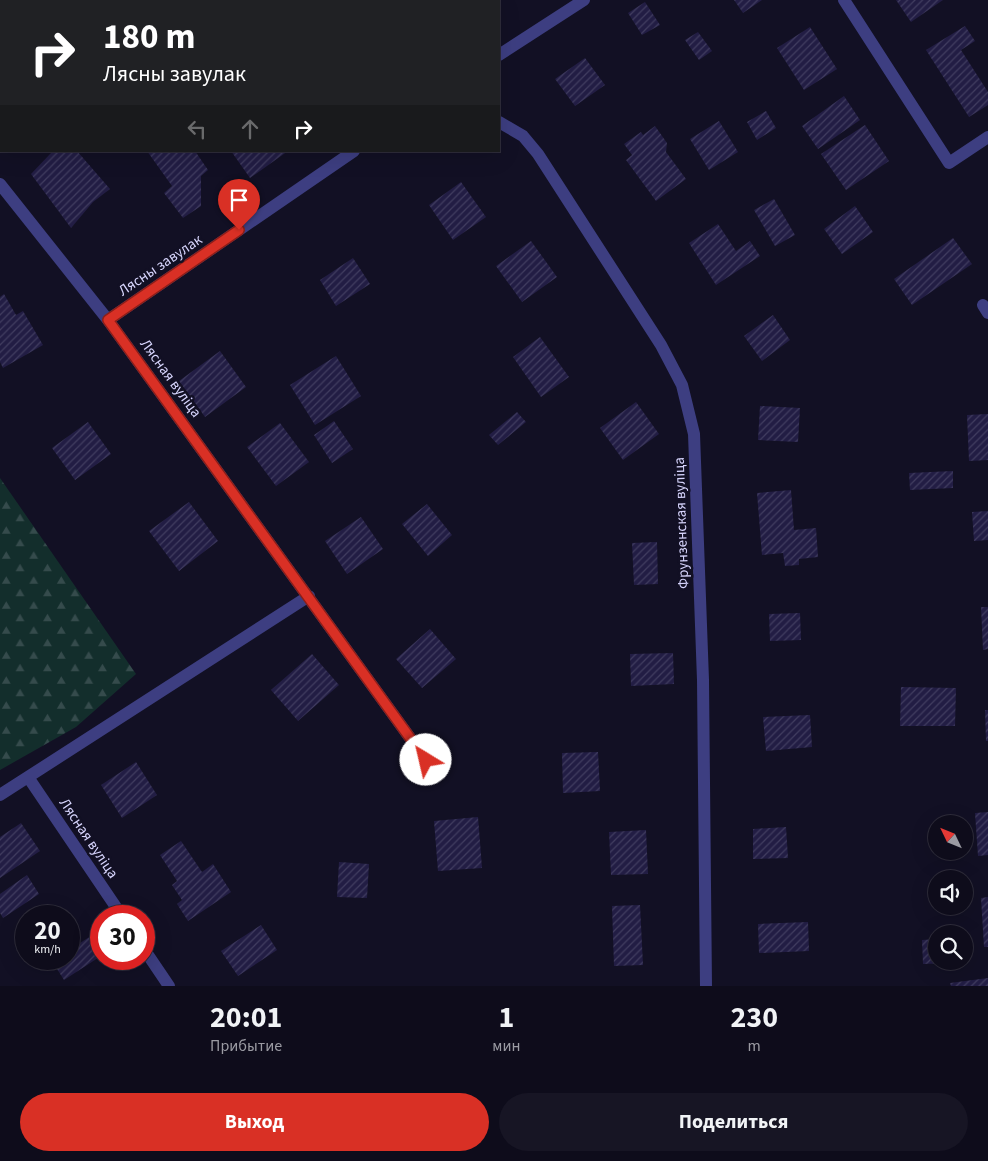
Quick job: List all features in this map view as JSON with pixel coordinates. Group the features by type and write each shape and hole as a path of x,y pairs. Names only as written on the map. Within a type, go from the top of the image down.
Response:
{"street":[{"path":"500,54 584,0"},
{"path":"844,0 949,163 988,137"},
{"name":"Фрунзенская вуліца","path":"500,123 523,136 538,154 661,345 682,385 694,434 703,680 706,986"},
{"name":"Лясны завулак","path":"108,320 353,152"},
{"name":"Лясная вуліца","path":"0,184 108,320 426,760"},
{"path":"0,795 309,596"},
{"name":"Лясная вуліца","path":"28,777 115,905"},
{"path":"155,965 169,986"}],"green space":[{"path":"0,478 136,674 76,727 0,770"}],"building":[{"path":"734,0 762,0 743,13"},
{"path":"896,0 943,0 911,22"},
{"path":"645,2 660,25 642,35 628,13"},
{"path":"965,26 975,41 961,50 988,92 988,105 969,117 926,50"},
{"path":"810,27 837,69 804,90 777,48"},
{"path":"698,32 712,51 699,60 685,40"},
{"path":"585,58 605,85 575,106 555,79"},
{"path":"844,96 860,120 818,149 802,126"},
{"path":"766,111 776,128 757,140 747,122"},
{"path":"719,121 738,152 709,170 690,139"},
{"path":"865,125 889,161 846,190 821,154"},
{"path":"655,126 667,143 666,152 686,179 656,201 626,160 632,155 624,144 641,132 643,135"},
{"path":"52,152 78,152 110,189 93,202 71,228 31,174"},
{"path":"148,152 196,152 208,170 201,176 201,206 183,218 164,193 172,186"},
{"path":"232,152 287,152 250,178"},
{"path":"461,182 486,217 453,240 429,205"},
{"path":"774,199 795,235 775,246 754,210"},
{"path":"855,206 873,232 842,254 824,229"},
{"path":"718,224 736,251 750,241 760,256 716,285 689,243"},
{"path":"953,238 972,264 912,305 894,279"},
{"path":"531,241 557,277 522,302 496,266"},
{"path":"353,258 370,284 336,306 320,280"},
{"path":"4,294 16,315 23,311 43,345 3,368 0,362 0,297"},
{"path":"773,315 790,340 762,361 744,336"},
{"path":"540,337 569,377 541,397 513,357"},
{"path":"220,351 246,387 205,417 179,381"},
{"path":"336,356 361,396 315,425 290,385"},
{"path":"636,402 659,434 623,460 600,428"},
{"path":"760,406 800,408 798,442 758,440"},
{"path":"517,412 526,422 498,445 489,435"},
{"path":"988,414 988,460 969,461 967,415"},
{"path":"334,421 353,449 332,463 314,435"},
{"path":"88,422 111,454 75,480 52,448"},
{"path":"280,423 309,462 276,486 247,447"},
{"path":"953,471 953,488 910,490 909,473"},
{"path":"791,490 794,530 816,528 818,557 799,559 799,565 785,566 783,553 762,555 757,493"},
{"path":"189,502 218,541 179,571 149,531"},
{"path":"427,504 452,535 428,556 402,524"},
{"path":"988,511 988,540 974,541 972,512"},
{"path":"361,517 383,549 347,574 325,541"},
{"path":"657,542 658,584 634,585 632,543"},
{"path":"981,607 988,607 988,649 983,650"},
{"path":"800,613 801,640 770,641 769,614"},
{"path":"430,629 456,659 422,688 396,659"},
{"path":"673,653 674,684 631,686 630,654"},
{"path":"312,654 339,685 298,721 271,690"},
{"path":"901,687 956,688 955,726 900,726"},
{"path":"985,710 988,710 988,741 986,741"},
{"path":"810,715 812,747 766,751 763,717"},
{"path":"598,752 600,791 563,793 562,753"},
{"path":"136,762 157,795 122,818 101,785"},
{"path":"988,812 988,855 978,856 975,813"},
{"path":"478,817 482,868 438,871 434,821"},
{"path":"21,823 40,851 0,878 0,837"},
{"path":"786,827 788,858 753,859 753,829"},
{"path":"646,830 648,874 611,875 609,832"},
{"path":"181,841 202,872 213,864 231,892 188,921 177,904 182,900 172,885 177,881 160,855"},
{"path":"339,862 369,864 367,898 337,897"},
{"path":"27,875 39,894 22,905 15,905 15,910 3,918 0,913 0,894"},
{"path":"988,897 988,947 984,947 981,898"},
{"path":"640,905 643,965 614,966 612,906"},
{"path":"808,922 809,951 759,953 758,924"},
{"path":"261,925 277,950 238,976 221,951"},
{"path":"90,937 90,963 80,970 80,943"},
{"path":"922,940 928,940 928,964 923,964"},
{"path":"58,970 79,970 64,980"},
{"path":"988,978 988,986 951,986 950,983"}],"route":[{"path":"239,230 108,320 426,760"}]}
